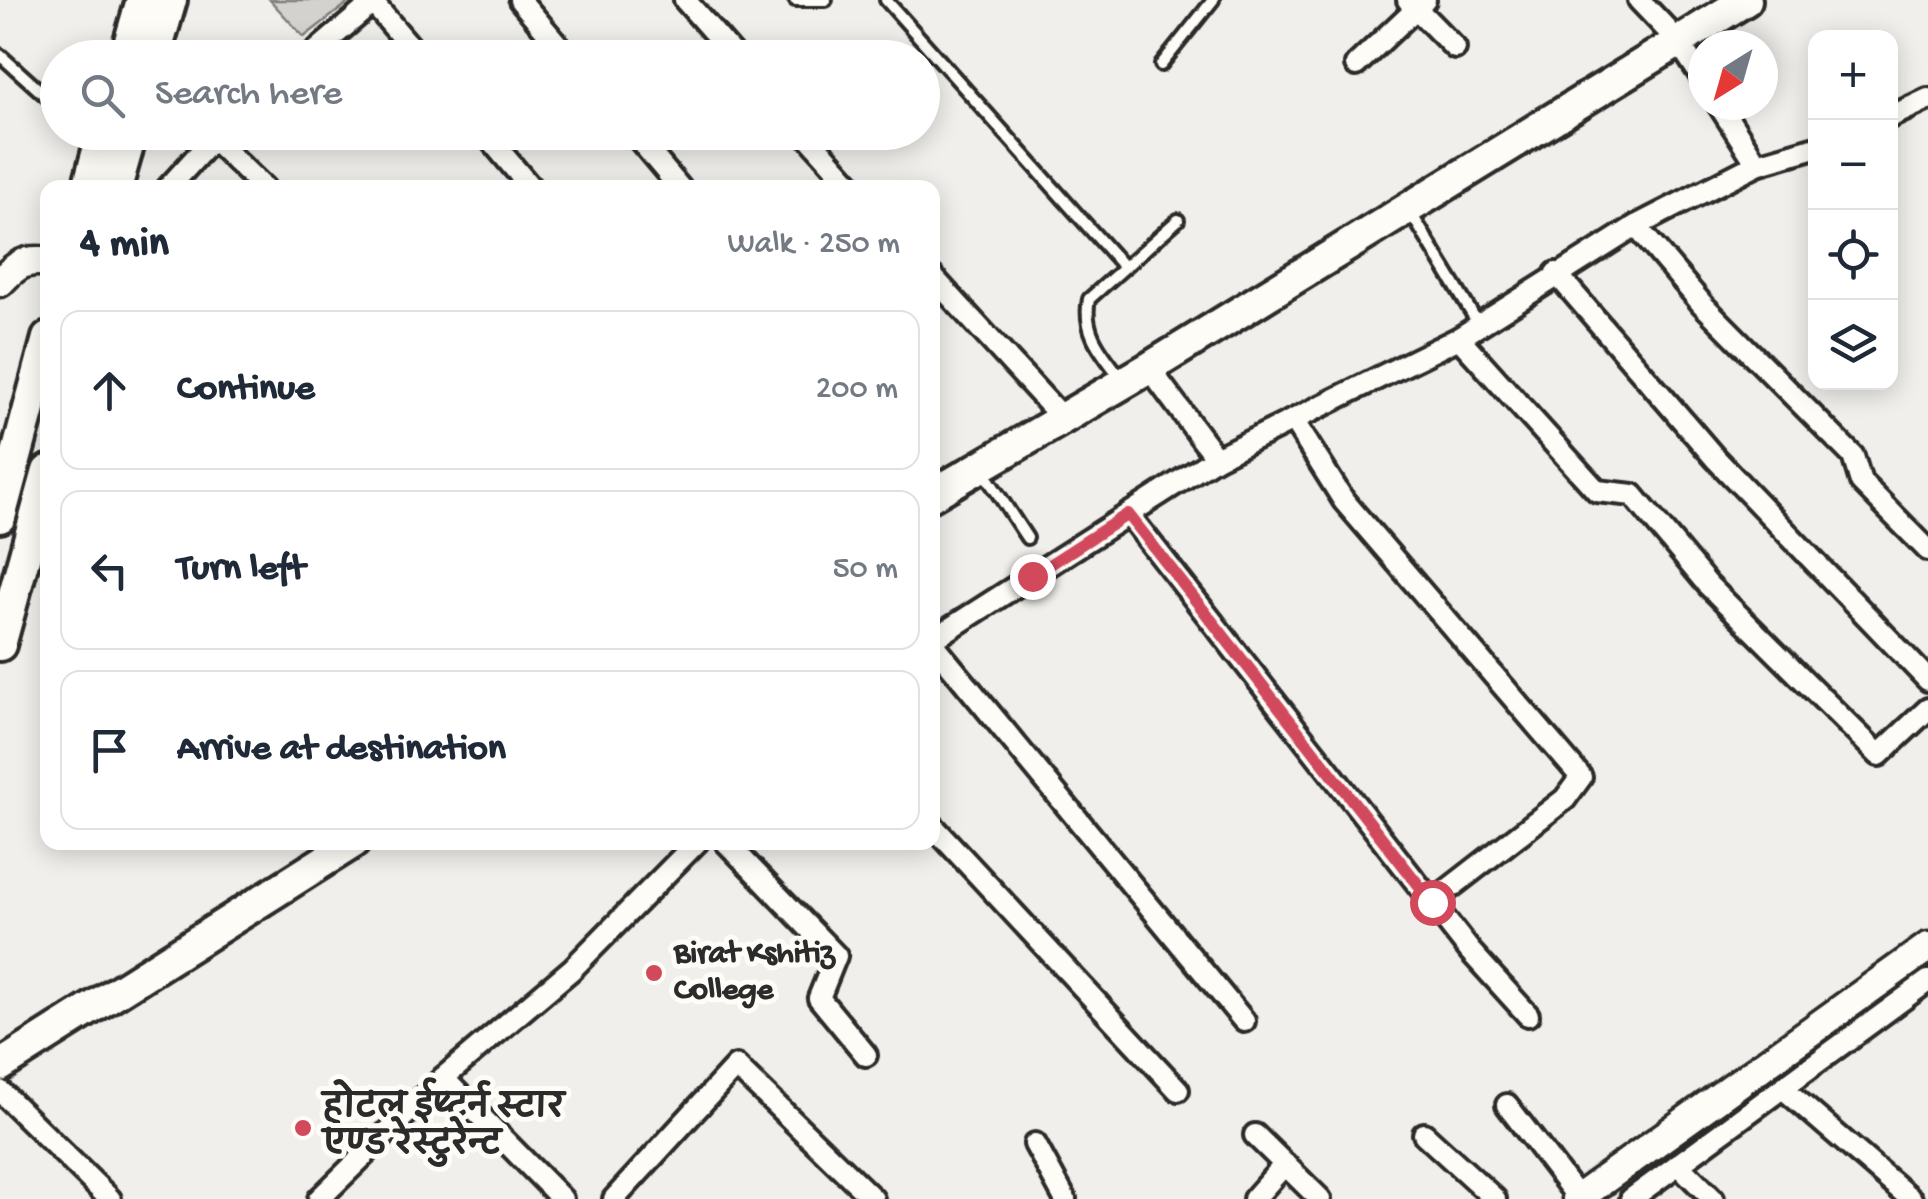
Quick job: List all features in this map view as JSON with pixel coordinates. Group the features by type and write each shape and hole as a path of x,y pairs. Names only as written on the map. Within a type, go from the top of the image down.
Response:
{"main road":[{"path":"130,40 142,0"},
{"path":"159,40 171,0"},
{"path":"940,490 1137,375 1746,0"},
{"path":"90,180 98,150"},
{"path":"118,180 127,150"},
{"path":"0,517 40,368"},
{"path":"0,645 40,501"},
{"path":"0,1066 341,850"}],"street":[{"path":"520,0 554,40"},
{"path":"684,0 720,40"},
{"path":"1639,0 1688,56"},
{"path":"329,40 375,1 406,40"},
{"path":"1356,65 1416,3 1456,48"},
{"path":"1898,113 1928,99"},
{"path":"1730,120 1758,164"},
{"path":"940,637 1216,458 1458,338 1636,226 1758,164 1808,149"},
{"path":"175,180 202,150"},
{"path":"229,150 257,180"},
{"path":"499,150 525,180"},
{"path":"648,150 673,180"},
{"path":"820,150 847,180"},
{"path":"1636,226 1703,305 1854,456 1862,482 1928,550"},
{"path":"0,282 15,266 40,260"},
{"path":"1556,273 1716,458 1928,680"},
{"path":"940,285 1063,419"},
{"path":"1458,338 1597,491 1633,496 1708,585 1879,755 1928,709"},
{"path":"1137,375 1216,458"},
{"path":"1293,420 1344,502 1582,777 1565,799 1432,902"},
{"path":"1128,514 1432,902 1528,1015"},
{"path":"940,652 1244,1021"},
{"path":"940,834 1178,1090"},
{"path":"319,1199 443,1078 572,969 688,850"},
{"path":"734,850 836,956 819,998 866,1056"},
{"path":"1507,1105 1578,1199 1928,947"},
{"path":"1642,1196 1678,1164 1928,981"},
{"path":"614,1199 736,1066 874,1199"},
{"path":"443,1078 562,1199"},
{"path":"1784,1089 1910,1199"},
{"path":"0,1091 110,1199"},
{"path":"1424,1134 1495,1199"},
{"path":"1255,1135 1320,1199"},
{"path":"1035,1144 1065,1199"},
{"path":"1254,1199 1285,1164"},
{"path":"1678,1164 1713,1199"}],"lane":[{"path":"794,0 801,4 826,0"},
{"path":"886,0 922,40"},
{"path":"1160,64 1213,0"},
{"path":"0,55 40,91"},
{"path":"940,60 1124,266"},
{"path":"1408,208 1479,325"},
{"path":"1137,375 1093,340 1085,318 1088,299 1178,220"},
{"path":"980,467 1027,538"}],"shaded area":[{"path":"270,0 352,0 304,37"}],"waterway":[{"path":"1604,1199 1811,1055"}],"place":[{"name":"Birat Kshitiz College","path":"654,973"},
{"name":"होटल ईष्टर्न स्टार एण्ड रेस्टुरेन्ट","path":"303,1128"}],"route":[{"path":"1032,576 1128,514 1432,902"}]}
